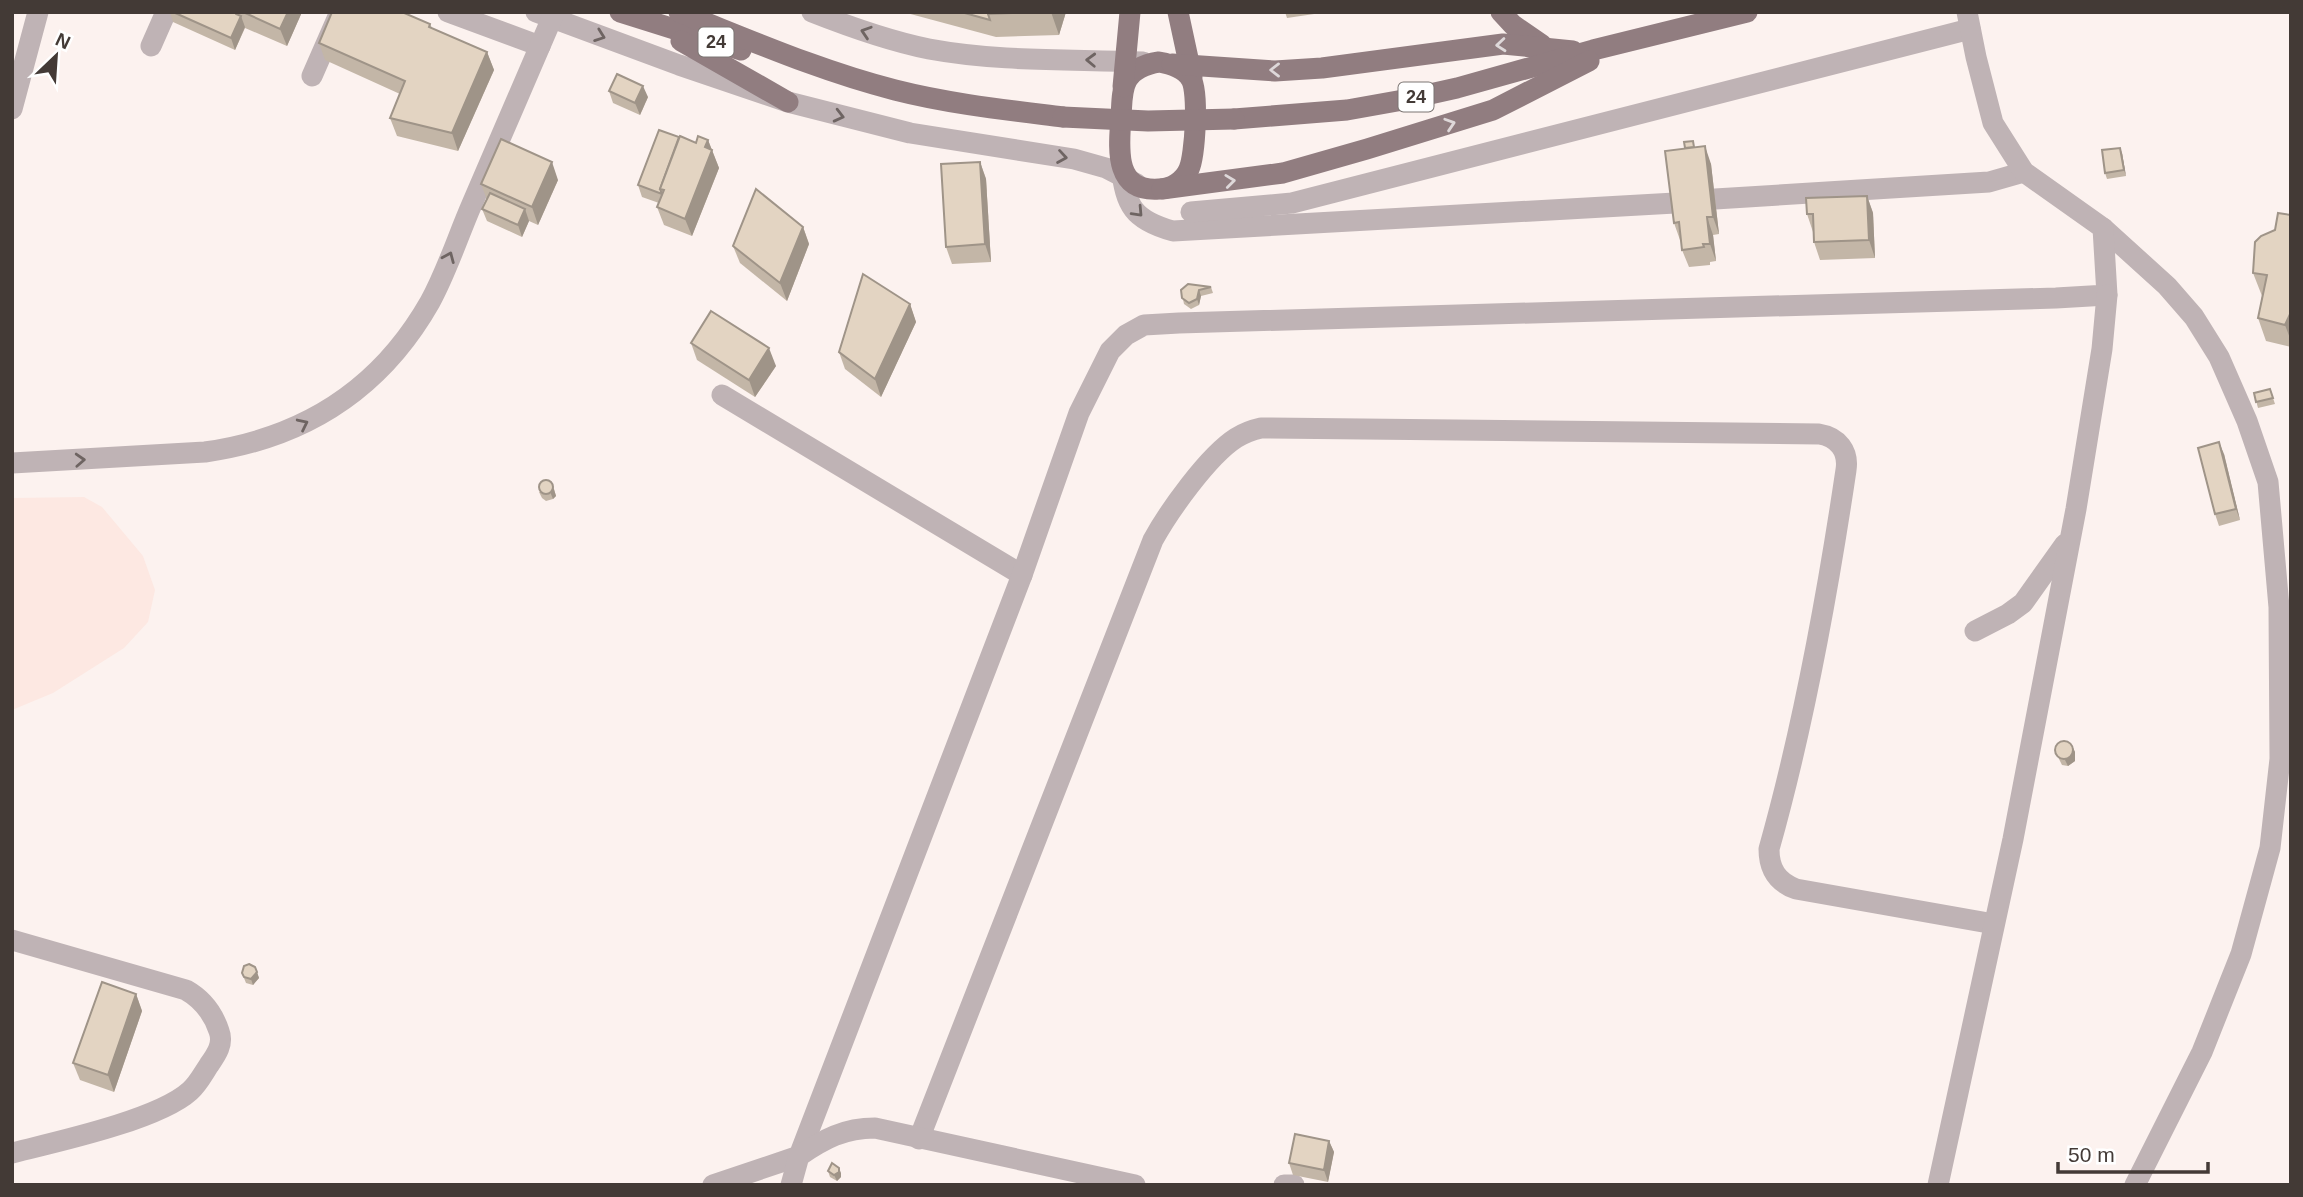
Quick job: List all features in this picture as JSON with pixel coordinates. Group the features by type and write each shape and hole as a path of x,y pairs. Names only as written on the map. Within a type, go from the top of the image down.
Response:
{"main road":[{"name":"24","path":"620,12 742,50 815,66 897,91 938,100 1063,117 1148,121 1234,119 1346,110 1402,100 1747,12"},
{"name":"24","path":"679,12 815,66"},
{"path":"1130,12 1119,155 1130,181 1150,189 1162,189 1191,177 1283,173 1482,113 1508,103 1595,58 1643,38"},
{"path":"1178,12 1178,69 1197,103 1191,177"},
{"path":"1501,12 1513,25 1547,48"},
{"path":"652,24 788,102"},
{"path":"1123,90 1136,70 1147,64 1178,69 1275,71 1322,68 1503,44 1565,51 1593,50"}],"street":[{"path":"12,109 38,12"},
{"path":"151,46 166,12"},
{"path":"312,76 340,12"},
{"path":"448,12 540,46"},
{"path":"812,12 887,39 930,49 975,55 1126,61 1178,69"},
{"path":"12,463 233,448 288,431 314,419 361,387 401,346 432,298 540,46 544,15 788,102 909,132 1074,159 1106,168 1130,181 1125,196 1136,213 1153,225 1173,231 1192,221 1292,203 1969,20 1993,123 2024,172 2103,228 2167,286 2194,317 2218,357 2247,421 2267,482 2278,607 2280,759 2270,848 2241,954 2202,1052 2136,1185"},
{"path":"1715,199 1989,182 2024,172"},
{"path":"1191,177 1192,221"},
{"path":"1192,221 1675,202"},
{"path":"1938,1185 2013,839 2070,537 2102,349 2107,295 2103,228"},
{"path":"791,1185 799,1156 1022,575 1079,413 1099,369 1110,351 1126,335 1144,325 2107,295"},
{"path":"722,395 1022,575"},
{"path":"919,1139 1153,540 1171,511 1217,454 1237,437 1261,428 1819,435 1833,438 1843,449 1847,463 1825,604 1769,849 1771,867 1781,881 1796,889 1994,924"},
{"path":"1975,631 2023,603 2070,537"},
{"path":"12,940 186,990 202,1001 221,1035 216,1054 197,1084 178,1100 149,1114 12,1153"},
{"path":"713,1185 799,1156 841,1131 859,1128 875,1128 1134,1185"},
{"path":"1284,1185 1294,1185"}],"shaded area":[{"path":"84,497 102,507 143,556 155,590 148,622 124,648 53,693 12,710 12,498"}],"building":[{"path":"173,12 235,12 241,16 231,38"},
{"path":"243,12 288,12 280,29"},
{"path":"332,12 402,12 487,52 452,133 390,118 405,81 319,43"},
{"path":"961,12 988,12 990,20"},
{"path":"988,12 1037,12 988,14"},
{"path":"617,74 643,86 635,103 609,91"},
{"path":"659,130 679,137 660,189 662,194 638,185"},
{"path":"680,136 696,143 698,136 708,140 705,147 712,150 685,219 657,207 664,190 660,189"},
{"path":"501,139 552,162 532,207 481,184"},
{"path":"1693,141 1694,147 1685,148 1684,142"},
{"path":"1705,146 1713,217 1707,217 1710,244 1682,250 1679,222 1674,223 1665,151"},
{"path":"2120,148 2124,170 2105,173 2102,150"},
{"path":"980,162 985,244 946,247 941,164"},
{"path":"756,189 803,227 780,283 733,246"},
{"path":"490,193 525,209 518,225 482,209"},
{"path":"1867,196 1869,240 1814,242 1813,214 1807,214 1806,198"},
{"path":"2278,213 2291,215 2291,312 2285,325 2258,318 2267,275 2253,273 2255,242 2275,230"},
{"path":"863,274 910,304 875,379 839,352"},
{"path":"1188,284 1211,287 1199,290 1197,299 1189,303 1182,298 1181,290"},
{"path":"711,311 769,348 749,380 691,343"},
{"path":"2270,389 2273,398 2256,402 2254,393"},
{"path":"2219,442 2236,509 2215,514 2198,448"},
{"path":"543,480 549,480 553,487 549,494 543,494 539,490 539,484"},
{"path":"2064,741 2070,744 2073,750 2070,756 2064,759 2058,756 2055,750 2058,744"},
{"path":"249,964 255,967 257,972 251,979 244,977 242,973 244,966"},
{"path":"102,982 136,994 108,1075 73,1063"},
{"path":"1295,1134 1329,1141 1324,1170 1289,1163"},
{"path":"832,1163 839,1168 839,1172 834,1175 828,1171"}]}
